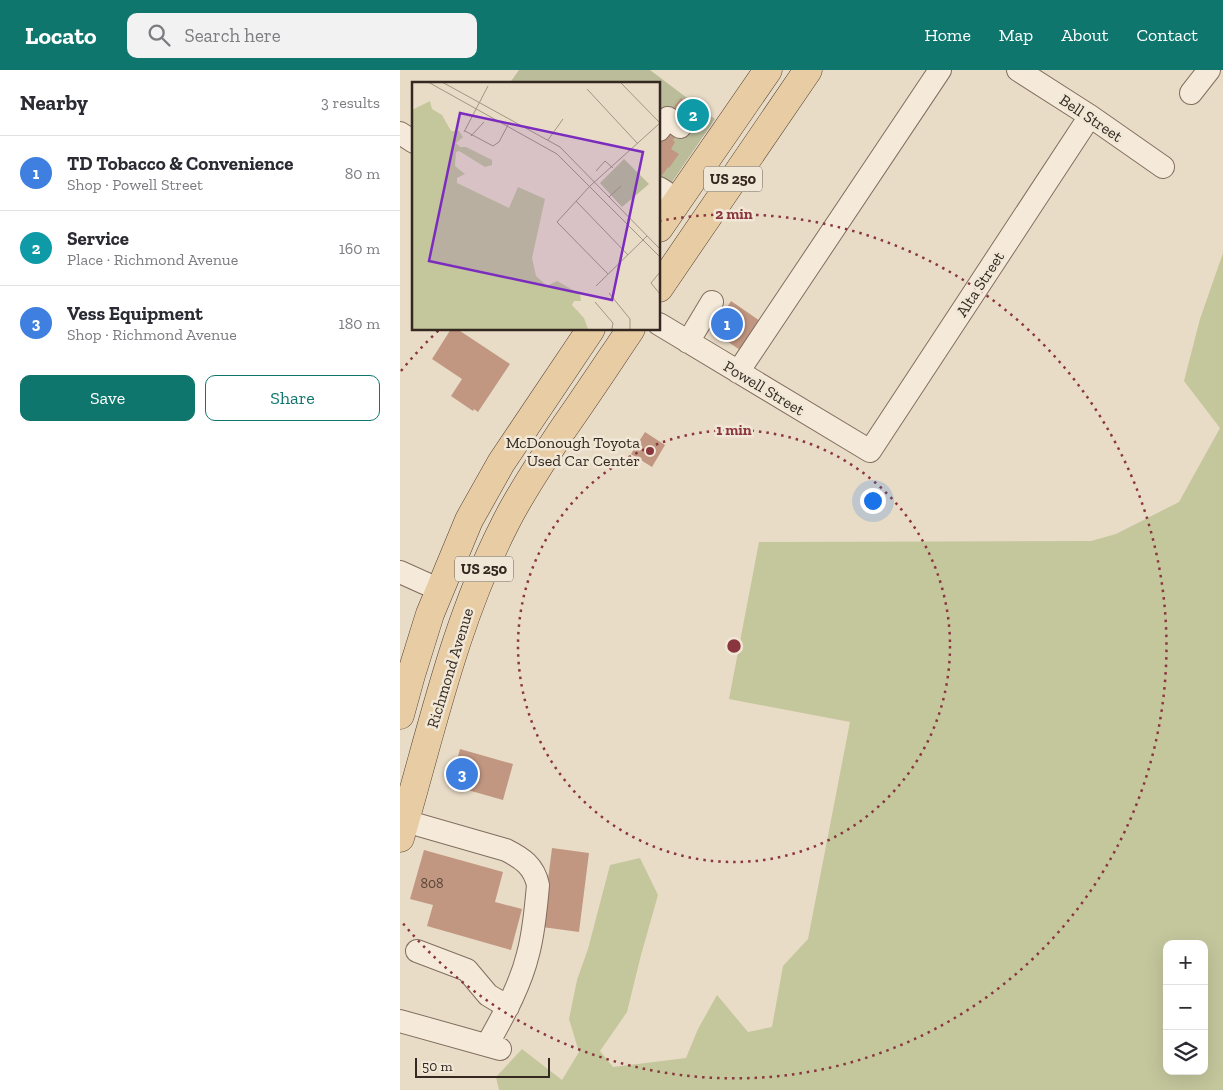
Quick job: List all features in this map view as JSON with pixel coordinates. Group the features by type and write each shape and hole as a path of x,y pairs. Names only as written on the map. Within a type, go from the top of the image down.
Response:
{"main road":[{"name":"US 250","path":"660,224 668,194 768,70"},
{"name":"US 250","path":"660,287 808,70"},
{"name":"Richmond Avenue","path":"400,715 419,649 440,590 469,520 501,462 590,330"},
{"name":"Richmond Avenue","path":"402,829 459,634 481,576 504,525 528,482 630,330"}],"street":[{"path":"738,372 940,70"},
{"name":"Bell Street","path":"1018,70 1090,116 1164,167"},
{"path":"1191,93 1209,70"},
{"name":"Alta Street","path":"870,451 1090,116"},
{"path":"400,133 412,141"},
{"path":"688,342 712,302"},
{"name":"Powell Street","path":"660,325 870,451"},
{"path":"400,572 440,590"},
{"path":"400,1021 494,1048 529,953 534,928 538,885 533,870 517,856 506,850 402,829"},
{"path":"417,951 467,970 488,995 508,1008"}],"green space":[{"path":"519,70 650,70 715,119 660,200 660,82 510,82"},
{"path":"1223,253 1223,1090 499,1090 496,1077 522,1049 562,1080 579,1052 569,1019 577,980 588,949 610,865 640,858 658,895 627,1012 600,1051 613,1067 686,1058 698,1029 717,995 748,1032 772,1027 783,966 808,939 850,722 729,699 759,542 1091,541 1116,534 1179,502 1220,428 1184,381 1200,319"}],"building":[{"path":"681,98 705,116 698,126 681,113 677,119 669,113"},
{"path":"667,127 675,137 673,140 675,142 671,149 679,154 660,178 660,138"},
{"path":"731,301 763,323 743,352 712,331"},
{"path":"450,330 459,330 510,364 478,412 474,409 473,411 451,396 462,379 432,359"},
{"path":"645,432 665,445 652,467 631,454"},
{"path":"460,749 513,764 503,800 450,785"},
{"path":"552,848 589,853 579,932 542,927"},
{"path":"424,850 503,872 495,902 522,909 511,950 427,926 433,905 410,899"}],"place":[{"name":"Service","path":"693,115"},
{"name":"TD Tobacco & Convenience","path":"727,324"},
{"name":"McDonough Toyota Used Car Center","path":"650,451"},
{"name":"Vess Equipment","path":"462,774"}]}
